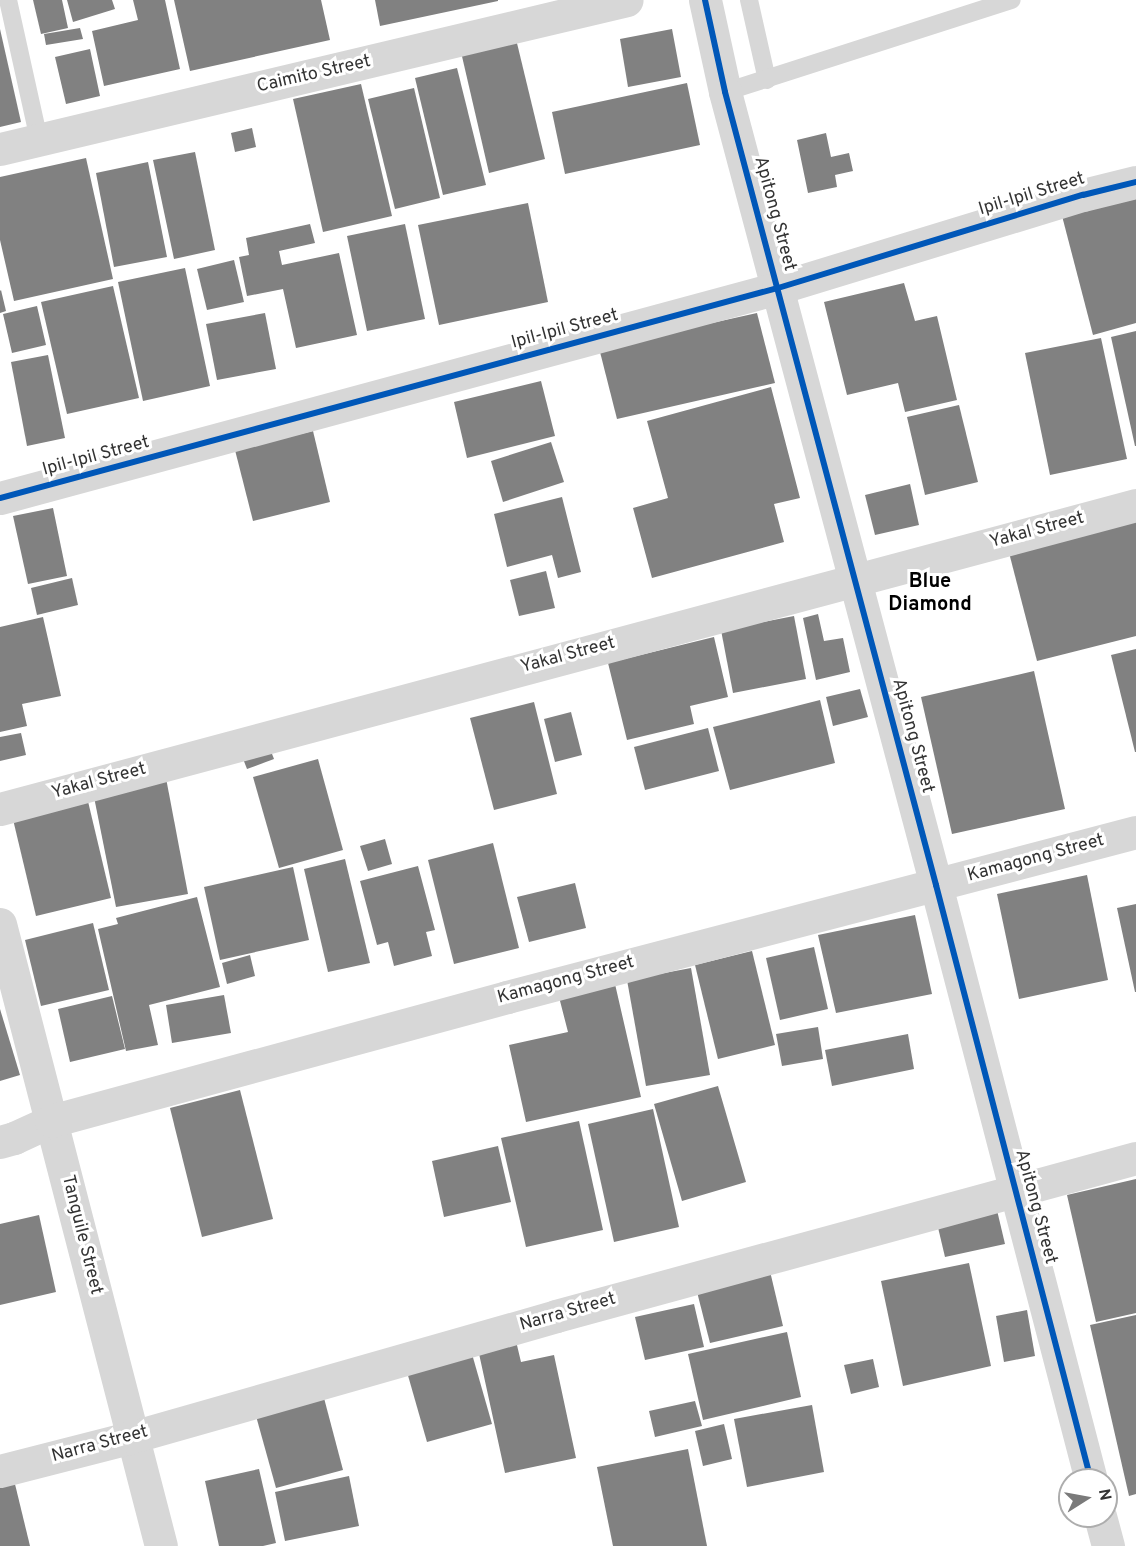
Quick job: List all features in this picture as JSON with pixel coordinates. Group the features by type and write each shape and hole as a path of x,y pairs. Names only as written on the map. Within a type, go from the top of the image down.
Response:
{"street":[{"name":"Caimito Street","path":"0,149 627,0"},
{"name":"Apitong Street","path":"705,0 724,92 855,578 1088,1468"},
{"name":"Ipil-Ipil Street","path":"0,498 778,288 1083,195 1136,182"},
{"name":"Yakal Street","path":"0,809 855,578 1136,505"},
{"name":"Kamagong Street","path":"0,1142 51,1121 507,996 1136,832"},
{"name":"Tanguile Street","path":"0,924 161,1546"},
{"name":"Narra Street","path":"0,1471 132,1437 556,1316 1136,1158"},
{"path":"1103,1528 1108,1546"}],"lane":[{"path":"8,0 39,140"},
{"path":"749,0 767,80"},
{"path":"724,92 1012,0"}],"building":[{"path":"33,0 62,0 68,28 41,34"},
{"path":"67,0 112,0 115,9 73,22"},
{"path":"133,0 165,0 180,69 104,86 92,31 138,20"},
{"path":"174,0 321,0 330,40 190,71"},
{"path":"375,0 498,0 498,1 380,26"},
{"path":"80,28 83,39 46,45 44,34"},
{"path":"0,29 21,122 0,127"},
{"path":"672,29 681,77 628,87 620,39"},
{"path":"516,39 545,159 489,173 461,52"},
{"path":"90,49 100,96 66,104 55,57"},
{"path":"457,68 486,185 443,195 415,78"},
{"path":"687,83 700,145 565,174 552,112"},
{"path":"361,84 392,216 323,232 293,99"},
{"path":"414,88 440,198 395,209 368,99"},
{"path":"252,128 256,147 235,152 231,133"},
{"path":"826,133 831,157 849,153 853,171 835,175 837,187 808,193 797,140"},
{"path":"195,152 215,250 174,259 153,160"},
{"path":"86,158 113,279 14,301 0,240 0,177"},
{"path":"148,162 167,257 114,267 96,173"},
{"path":"1136,192 1136,323 1093,335 1061,212"},
{"path":"528,203 548,302 439,325 418,225"},
{"path":"310,224 315,243 279,251 282,265 339,253 357,335 296,348 283,289 247,296 239,257 249,255 246,238"},
{"path":"405,224 425,319 367,331 347,236"},
{"path":"234,260 244,302 207,310 197,269"},
{"path":"185,268 210,386 143,401 118,282"},
{"path":"904,283 915,321 937,316 957,400 905,412 898,383 847,395 824,302"},
{"path":"113,286 139,398 67,414 41,302"},
{"path":"0,291 6,311 0,313"},
{"path":"37,306 46,345 12,353 3,314"},
{"path":"265,313 276,369 217,380 206,324"},
{"path":"757,313 775,383 617,419 599,348"},
{"path":"1136,331 1136,446 1135,446 1111,337"},
{"path":"1101,338 1127,459 1050,475 1025,353"},
{"path":"48,355 65,438 27,446 11,362"},
{"path":"541,381 555,436 467,458 454,402"},
{"path":"771,387 800,498 774,504 784,542 652,578 633,508 668,498 647,421"},
{"path":"959,405 978,482 925,495 907,417"},
{"path":"313,431 330,502 253,521 235,450"},
{"path":"551,442 564,482 503,502 491,461"},
{"path":"910,484 919,525 875,535 865,495"},
{"path":"562,497 581,572 558,578 552,555 507,567 494,514"},
{"path":"53,508 67,576 28,584 13,516"},
{"path":"1136,508 1136,636 1037,661 1006,541"},
{"path":"546,571 555,608 519,616 510,580"},
{"path":"72,578 78,605 37,615 31,588"},
{"path":"818,614 824,641 843,638 850,672 816,680 803,618"},
{"path":"794,616 806,679 733,693 721,630"},
{"path":"43,617 61,696 22,704 27,726 0,732 0,627"},
{"path":"714,637 728,697 690,706 694,724 627,740 608,663"},
{"path":"1136,649 1136,752 1135,752 1111,655"},
{"path":"1034,671 1065,809 952,834 921,697"},
{"path":"860,689 868,717 833,726 826,697"},
{"path":"820,700 835,763 730,790 713,727"},
{"path":"534,702 557,794 494,810 470,718"},
{"path":"571,712 582,755 555,762 544,719"},
{"path":"708,728 719,771 645,790 634,747"},
{"path":"21,733 26,755 0,761 0,737"},
{"path":"267,741 274,759 247,769 240,751"},
{"path":"318,759 343,850 279,868 253,777"},
{"path":"166,778 188,894 116,907 93,792"},
{"path":"86,793 111,898 36,916 11,811"},
{"path":"385,839 392,864 368,871 360,846"},
{"path":"493,843 519,948 454,964 428,860"},
{"path":"345,859 370,963 328,972 304,869"},
{"path":"418,866 435,930 426,932 432,956 394,966 388,942 377,945 360,881"},
{"path":"293,867 309,940 220,960 204,887"},
{"path":"1087,875 1108,980 1019,999 997,894"},
{"path":"575,883 586,928 529,942 517,897"},
{"path":"197,897 220,987 149,1005 158,1045 126,1051 98,929 118,924 116,918"},
{"path":"1136,904 1136,992 1135,992 1117,908"},
{"path":"915,915 932,994 836,1013 818,935"},
{"path":"93,923 109,990 41,1006 25,940"},
{"path":"814,947 828,1009 780,1020 766,958"},
{"path":"752,951 775,1045 718,1059 695,965"},
{"path":"250,955 255,976 227,984 222,963"},
{"path":"691,968 710,1075 646,1086 627,980"},
{"path":"615,984 641,1097 526,1122 509,1045 568,1032 559,997"},
{"path":"224,995 231,1033 172,1043 166,1005"},
{"path":"112,996 125,1049 70,1062 58,1009"},
{"path":"0,1009 20,1075 0,1081"},
{"path":"818,1027 823,1059 782,1066 776,1034"},
{"path":"908,1034 914,1069 832,1086 825,1050"},
{"path":"718,1086 746,1182 682,1201 654,1104"},
{"path":"240,1090 273,1219 202,1237 170,1108"},
{"path":"653,1109 679,1227 614,1242 588,1124"},
{"path":"579,1121 603,1230 526,1247 501,1138"},
{"path":"498,1146 511,1202 444,1217 432,1161"},
{"path":"1136,1179 1136,1313 1096,1322 1067,1195"},
{"path":"996,1206 1005,1244 945,1257 936,1219"},
{"path":"39,1215 56,1292 0,1305 0,1224"},
{"path":"969,1263 991,1366 903,1386 881,1281"},
{"path":"769,1267 783,1326 710,1343 695,1284"},
{"path":"694,1304 704,1347 645,1360 635,1317"},
{"path":"1027,1310 1035,1356 1004,1362 996,1316"},
{"path":"1136,1315 1136,1494 1129,1496 1090,1325"},
{"path":"787,1332 801,1397 703,1420 688,1354"},
{"path":"516,1341 521,1362 554,1355 576,1458 505,1473 478,1349"},
{"path":"472,1354 492,1424 427,1442 407,1372"},
{"path":"873,1359 879,1387 851,1394 844,1365"},
{"path":"324,1398 343,1470 276,1488 256,1416"},
{"path":"695,1401 702,1426 655,1437 649,1411"},
{"path":"812,1405 824,1472 747,1487 734,1419"},
{"path":"724,1424 732,1459 703,1466 695,1431"},
{"path":"688,1449 707,1546 613,1546 597,1467"},
{"path":"259,1469 276,1543 263,1546 219,1546 205,1481"},
{"path":"349,1476 359,1526 285,1541 275,1492"},
{"path":"14,1480 30,1546 0,1546 0,1483"}],"cycle path":[{"path":"705,0 725,92 936,885 1088,1468"},
{"path":"0,498 778,288 1083,195 1136,182"}],"district":[{"name":"Blue Diamond","path":"930,594"}]}
